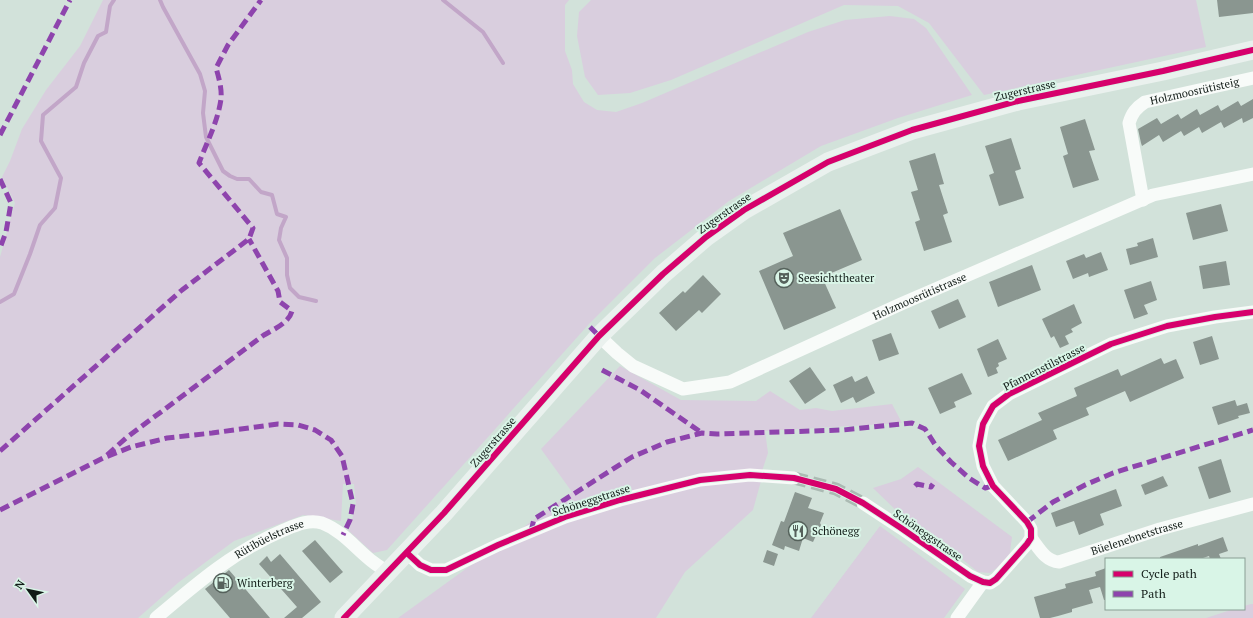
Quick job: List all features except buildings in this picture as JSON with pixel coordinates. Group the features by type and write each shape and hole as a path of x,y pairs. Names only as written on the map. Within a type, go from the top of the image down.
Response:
{"main road":[{"name":"Zugerstrasse","path":"344,618 444,514 599,336 663,274 706,237 744,210 828,162 912,130 1018,101 1163,71 1253,50"}],"street":[{"name":"Holzmoosrütisteig","path":"1143,200 1130,123 1132,114 1138,107 1145,102 1253,78"},
{"name":"Holzmoosrütistrasse","path":"599,336 633,366 683,389 730,382 901,304 1154,195 1253,174"},
{"name":"Pfannenstilstrasse","path":"1031,538 1031,530 1027,522 993,486 983,466 979,446 983,424 993,406 1009,394 1111,344 1167,326 1253,312"},
{"name":"Schöneggstrasse","path":"407,553 420,565 431,570 446,570 498,545 565,517 628,498 700,480 750,475 794,478"},
{"name":"Schöneggstrasse","path":"863,503 970,576 983,582"},
{"name":"Büelenebnetstrasse","path":"1031,538 1047,558 1052,562 1059,562 1160,529 1253,504"},
{"name":"Rütibüelstrasse","path":"156,618 227,560 276,533 303,522 322,523 343,535 388,572"},
{"path":"957,618 983,582 990,583 996,579 1020,553 1031,538"}],"shaded area":[{"path":"103,0 569,0 565,5 565,51 572,70 573,84 584,102 597,110 616,112 642,103 808,32 845,20 890,16 914,19 926,28 972,95 898,118 821,146 729,201 655,258 589,324 387,550 373,553 349,531 356,505 354,484 343,484 341,521 303,515 234,541 179,582 138,618 0,618 0,257 15,203 2,177 10,161 22,129 46,90 80,46"},
{"path":"591,0 1196,0 1206,47 984,95 929,23 898,6 844,5 671,80 630,93 598,95 585,77 577,36 579,12"},
{"path":"620,366 681,400 756,401 770,391 800,410 816,408 832,411 892,404 902,423 765,431 768,453 762,471 761,481 753,510 685,572 656,618 398,618 572,492 541,449"},
{"path":"918,467 1012,537 1009,559 990,573 978,572 925,529 900,514 873,488 901,479"},
{"path":"880,526 965,589 944,618 811,618"},
{"path":"1253,604 1253,618 1206,618 1231,610 1245,610 1245,606"}],"waterway":[{"path":"0,302 14,294 40,225 55,208 61,178 41,141 43,115 76,87 84,63 98,36 106,32 110,6 114,0"},
{"path":"160,0 200,74 205,91 203,113 206,137 223,171 237,179 249,179 261,192 272,195 277,214 286,217 281,228 279,240 287,258 287,275 290,288 299,297 316,301"},
{"path":"443,0 483,32 503,63"}],"tunnel":[{"path":"794,478 836,489 863,503"}],"marked path":[{"path":"0,135 70,0"},
{"path":"0,451 182,290 249,239 253,228 199,163 220,107 221,87 216,68 228,45 261,0"},
{"path":"0,179 11,203 6,232 0,248"},
{"path":"107,455 126,438 264,335 288,319 292,311 280,302 278,291 249,239"},
{"path":"590,327 599,336"},
{"path":"602,370 640,390 702,433"},
{"path":"531,531 534,519 632,457 667,442 702,433 717,434 843,430 912,423 925,429 936,446 969,478 985,488 993,486"},
{"path":"0,510 103,458 131,447 167,438 278,424 298,425 315,430 331,440 342,456 353,504 350,520 343,535"},
{"path":"1027,522 1053,502 1085,485 1113,473 1253,430"},
{"path":"915,486 917,484 931,487 933,484"}],"cycle path":[{"path":"344,618 444,513 599,336 663,274 706,237 744,210 828,162 912,130 1018,101 1163,71 1253,50"},
{"path":"407,553 420,565 431,570 446,570 498,545 565,517 620,500 700,480 750,475 794,478 836,489 863,503 970,576 983,582 990,583 996,579 1031,538 1031,529 1027,522 993,486 983,466 979,446 983,424 993,406 1009,394 1111,344 1167,326 1253,312"}],"place":[{"name":"Seesichttheater","path":"784,278"},
{"name":"Schönegg","path":"798,531"},
{"name":"Winterberg","path":"223,583"}]}
